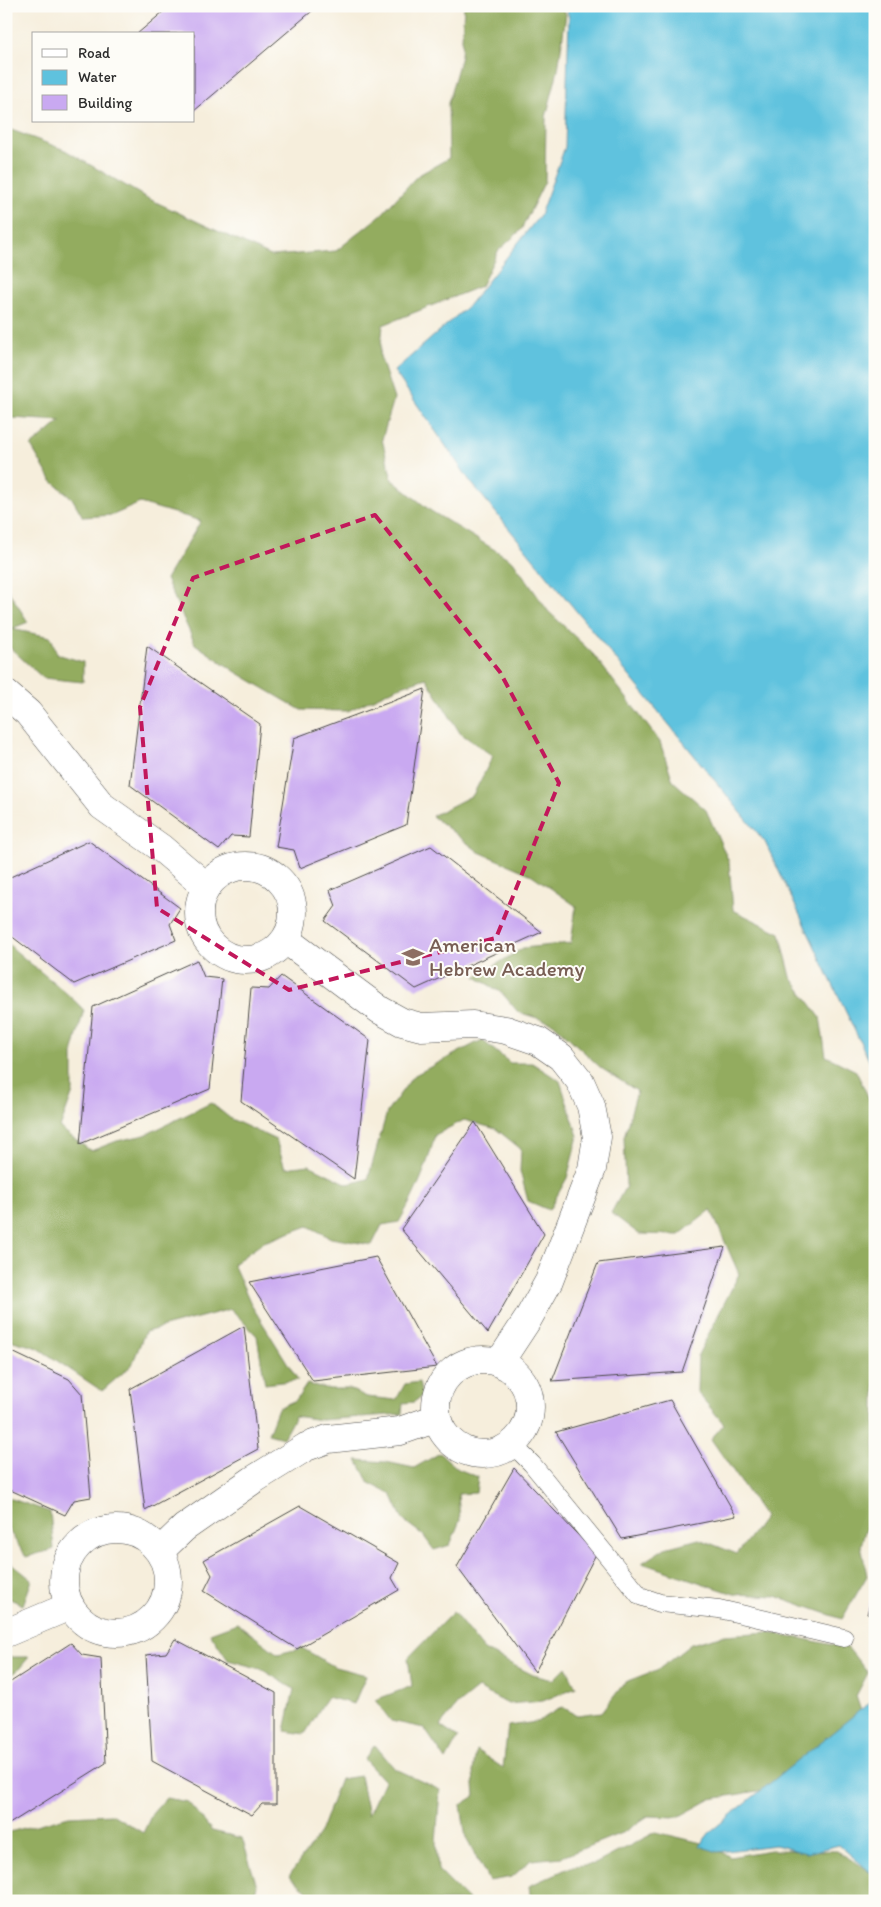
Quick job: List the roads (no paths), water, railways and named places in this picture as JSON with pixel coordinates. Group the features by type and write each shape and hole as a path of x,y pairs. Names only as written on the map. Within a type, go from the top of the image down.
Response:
{"street":[{"path":"6,694 28,713 102,806 161,848 207,887"},
{"path":"245,866 260,868 273,874 284,884 291,897 292,927 286,940 274,952 259,958 243,961 227,957 213,947 204,934 200,918 201,902 207,887 218,876 230,869 245,866"},
{"path":"286,940 380,1010 402,1022 421,1027 473,1025 506,1030 538,1041 561,1057 580,1081 591,1106 597,1137 592,1169 549,1281 528,1319 499,1363"},
{"path":"476,1360 499,1363 517,1374 526,1385 530,1399 530,1413 526,1426 512,1444 494,1453 479,1454 465,1450 452,1442 443,1431 437,1418 436,1402 440,1387 449,1374 462,1365 476,1360"},
{"path":"160,1551 184,1528 253,1480 306,1447 328,1439 400,1431 437,1418"},
{"path":"119,1528 134,1531 148,1538 160,1551 167,1567 168,1585 164,1602 154,1617 140,1628 123,1633 105,1632 89,1626 70,1606 64,1587 64,1572 69,1557 78,1544 90,1535 104,1529 119,1528"},
{"path":"6,1634 70,1606"}],"lane":[{"path":"512,1444 538,1472 640,1596 660,1603 719,1609 844,1638"}],"water":[{"path":"566,6 875,6 875,1073 765,842 470,481 394,371 469,305 540,215 565,147 569,18"},
{"path":"875,1698 875,1876 839,1845 806,1853 775,1845 718,1852 699,1846 711,1831"}],"place":[{"name":"American Hebrew Academy","path":"413,957"}]}
